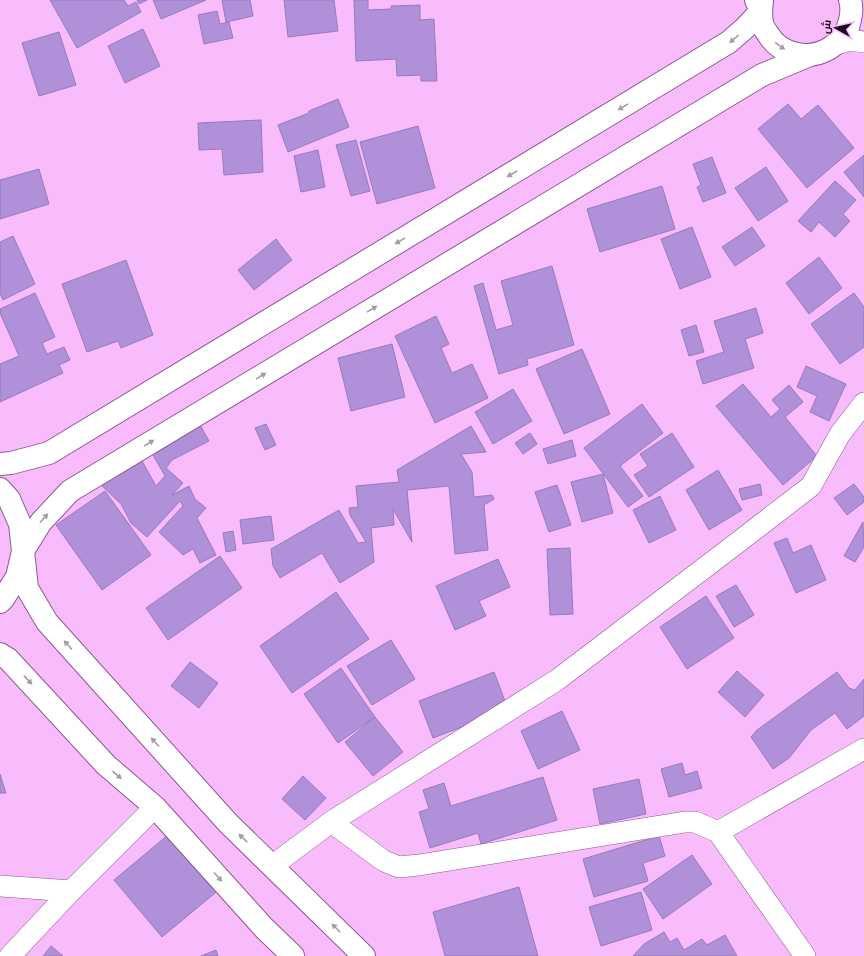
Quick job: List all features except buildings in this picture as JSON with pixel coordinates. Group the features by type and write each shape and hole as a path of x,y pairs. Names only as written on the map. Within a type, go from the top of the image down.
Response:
{"street":[{"path":"851,2 859,24 864,28"},
{"path":"837,44 846,33 851,19 851,2"},
{"path":"760,4 763,26 771,39 782,49 796,54 810,55"},
{"path":"0,464 11,463 49,453 729,42 746,28 760,4"},
{"path":"0,602 17,577 23,551 41,522 70,491 762,75 810,55 824,52 837,44 851,40 864,42"},
{"path":"272,866 331,822 557,680 805,491 811,486 840,434 864,402"},
{"path":"0,489 9,499 20,524 27,588 47,622 228,823 364,956"},
{"path":"0,654 8,659 106,765 155,807 264,928 293,956"},
{"path":"718,832 864,749"},
{"path":"10,956 71,891 155,807"},
{"path":"331,822 384,861 399,867 685,822 695,822 718,832 805,956"},
{"path":"0,886 71,891"}]}
